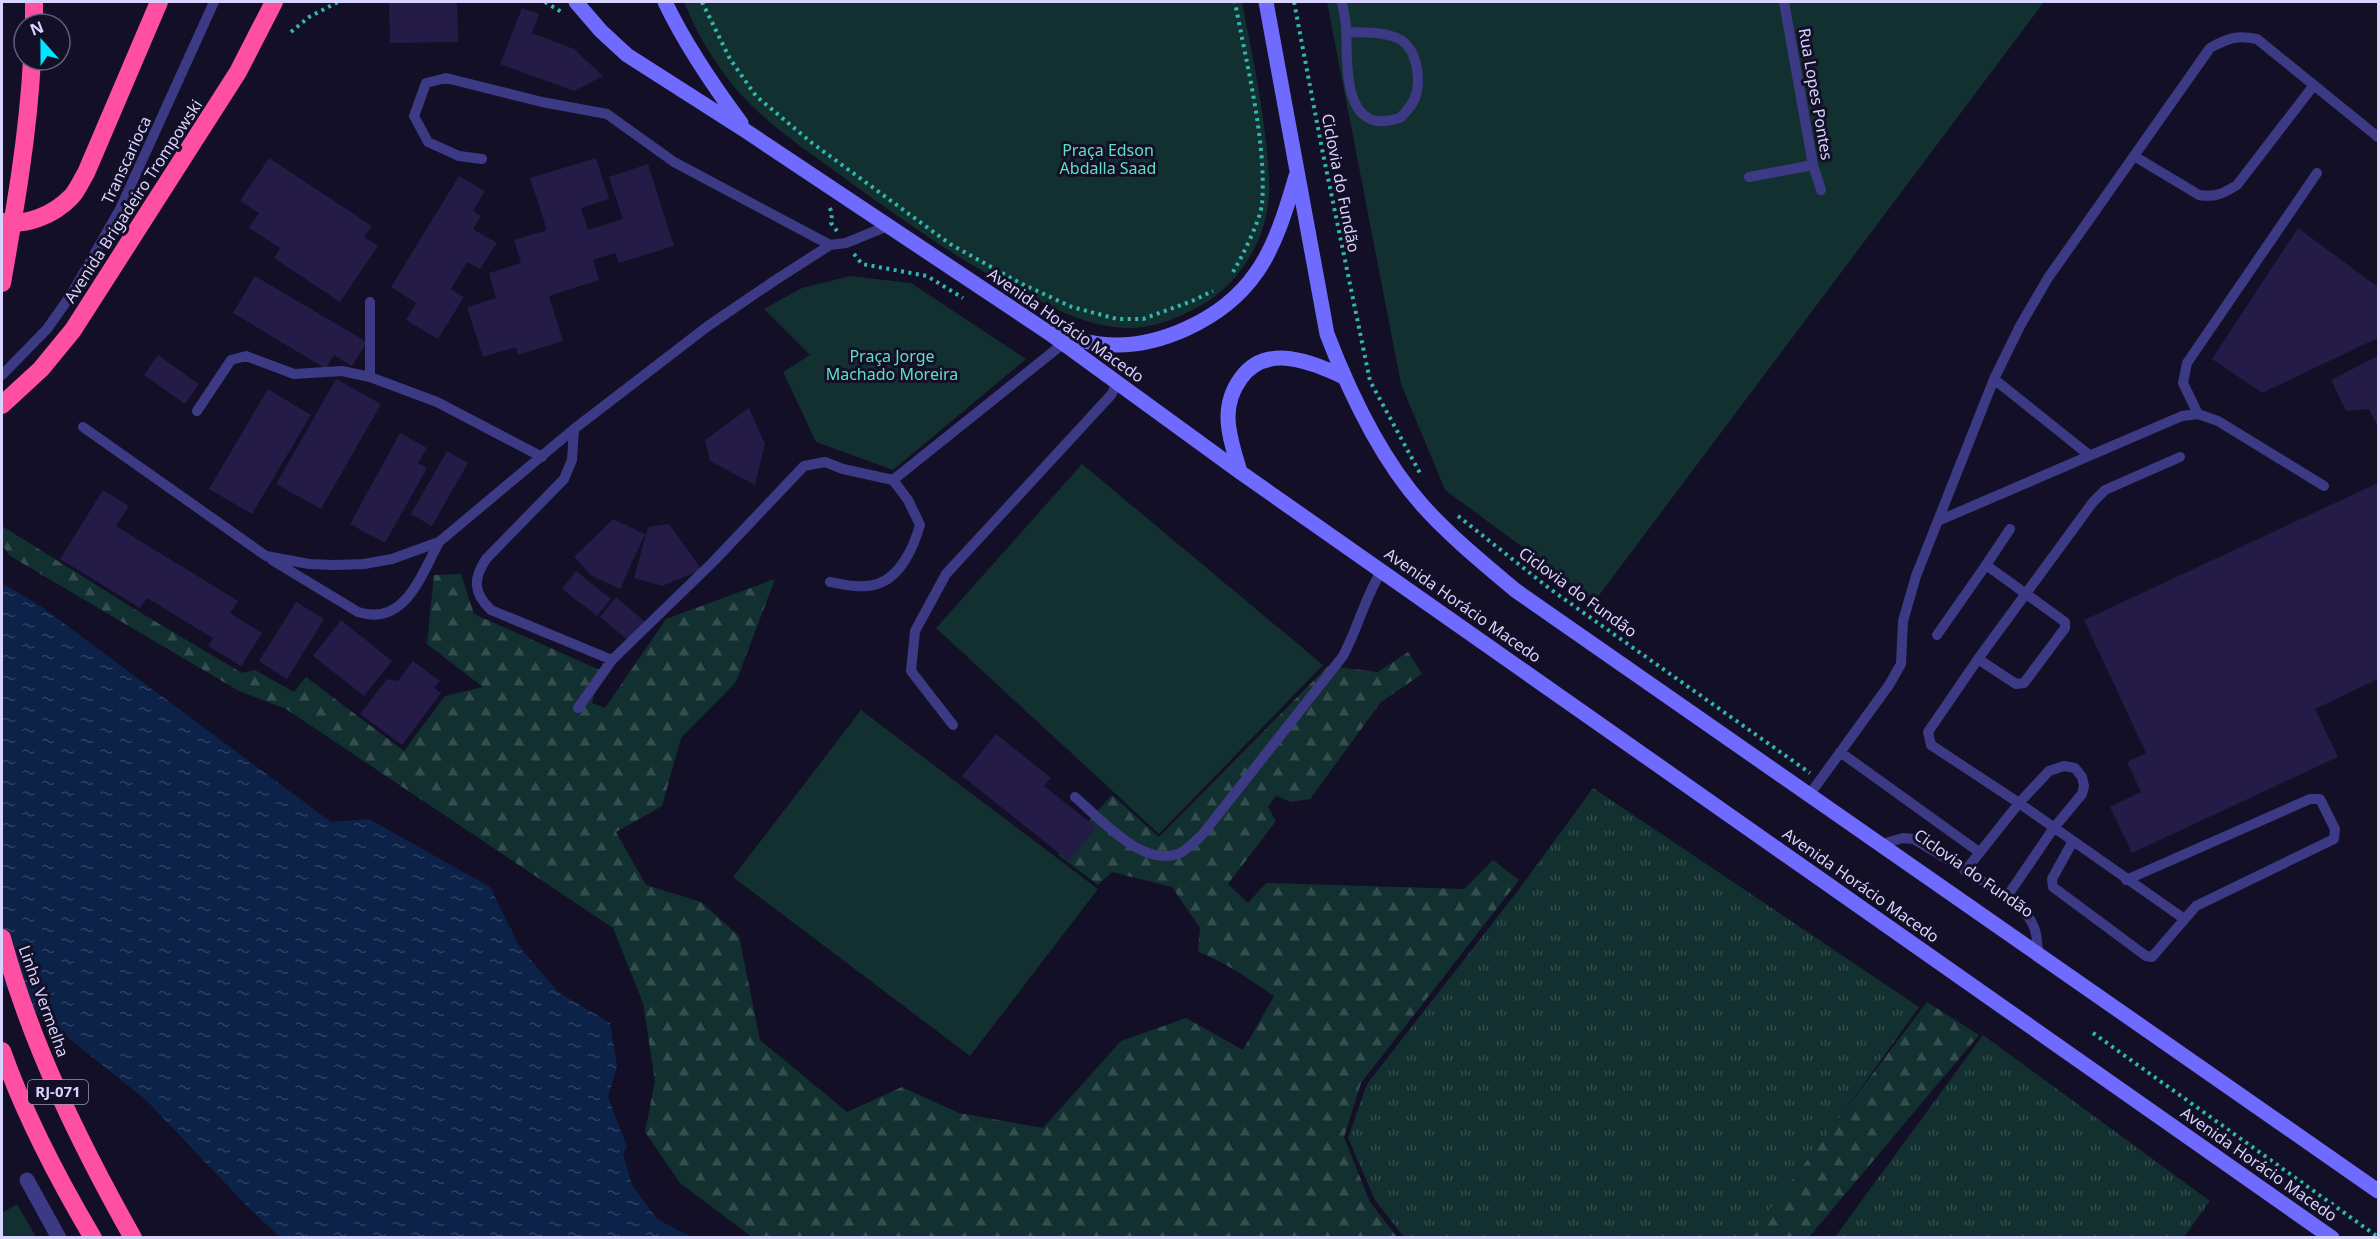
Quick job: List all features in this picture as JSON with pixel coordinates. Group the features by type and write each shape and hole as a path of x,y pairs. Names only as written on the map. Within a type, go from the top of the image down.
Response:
{"highway":[{"path":"2,222 20,223 37,218 54,211 72,196 86,173 159,2"},
{"name":"Avenida Brigadeiro Trompowski","path":"2,405 41,369 73,330 238,72 274,2"},
{"path":"2,283 21,180 31,72"},
{"name":"Linha Vermelha","path":"2,938 15,985 42,1056 72,1123 133,1238"},
{"name":"RJ-071","path":"2,1051 38,1136 93,1238"}],"street":[{"name":"Avenida Horácio Macedo","path":"576,2 601,31 627,55 890,225 1064,343 1240,472 2332,1238"},
{"path":"665,2 701,68 746,131"},
{"path":"1266,2 1327,334 1344,377 1388,458 1423,506 1475,556 1515,590 2379,1191"},
{"path":"1049,333 1101,344 1128,344 1166,338 1202,322 1233,297 1256,273 1284,214 1297,174"},
{"path":"1240,472 1230,433 1229,404 1234,388 1245,372 1262,362 1282,358 1309,362 1344,377"},
{"path":"27,1180 59,1238"}],"lane":[{"name":"Transcarioca","path":"2,375 47,329 71,295 120,209 214,2"},
{"path":"1342,2 1346,32 1347,71 1358,110 1366,117 1376,121 1400,118 1411,106 1417,91 1414,55 1402,41 1385,34 1346,32"},
{"name":"Rua Lopes Pontes","path":"1784,2 1813,165 1821,190"},
{"path":"1810,794 1889,685 1901,664 1903,621 1916,576 1994,380 2020,326 2048,278 2210,48 2230,37 2240,35 2257,39 2379,137"},
{"path":"482,159 459,156 428,142 414,116 426,84 446,78 542,102 607,114 674,162 830,245"},
{"path":"2134,156 2199,195 2211,197 2223,193 2237,185 2314,85"},
{"path":"1749,177 1813,165"},
{"path":"2198,414 2183,383 2187,363 2317,173"},
{"path":"266,556 309,564 364,564 392,559 439,542 574,429 708,326 830,245 846,243 890,225"},
{"path":"370,302 370,377"},
{"path":"893,480 1064,343"},
{"path":"197,411 231,360 246,356 294,374 342,371 370,377 437,402 542,457"},
{"path":"1994,380 2089,455"},
{"path":"952,725 911,671 915,631 946,574 1111,395 1118,382"},
{"path":"1938,522 2182,416 2198,414 2218,420 2324,486"},
{"path":"83,427 266,556 358,612 370,616 391,611 410,594 439,542"},
{"path":"574,429 572,460 564,479 486,559 477,573 477,587 481,600 491,610 612,660"},
{"path":"2180,457 2105,490 2093,502 1978,659 1928,732 1928,739 1930,745 2019,803 2183,918"},
{"path":"578,708 612,660 713,562 804,466 825,462 843,469 893,480 908,500 920,525 914,545 888,579 865,586 830,582"},
{"path":"1937,635 2010,529"},
{"path":"1978,659 2020,685 2024,683 2065,627 2065,622 1986,565"},
{"path":"1075,797 1129,843 1144,852 1161,857 1181,852 1202,835 1343,656 1355,634 1374,582 1382,570"},
{"path":"1840,752 1979,852"},
{"path":"1965,871 2019,803 2049,771 2064,766 2075,768 2085,786 2082,794 2053,829 2006,898"},
{"path":"2073,841 2052,879 2053,887 2146,956 2152,957 2158,953 2183,918 2196,906 2334,839 2335,829 2320,799 2310,799 2126,880"},
{"path":"1882,844 1903,838 1914,839 2016,904 2031,920 2036,932 2038,952"}],"path":[{"path":"291,33 309,17 338,2"},
{"path":"702,2 730,59 756,96 812,143 960,250 1020,283 1072,307 1117,318 1143,319 1192,301 1216,289"},
{"path":"1231,276 1243,256 1262,206 1261,163 1256,117 1235,2"},
{"name":"Ciclovia do Fundão","path":"1294,2 1370,381 1422,476"},
{"name":"Ciclovia do Fundão","path":"1453,511 1550,589 1820,780"},
{"path":"2093,1034 2379,1237"}],"green space":[{"name":"Praça Edson Abdalla Saad","path":"684,2 1242,2 1259,89 1268,165 1269,197 1261,233 1248,260 1230,283 1207,302 1186,313 1151,326 1127,328 1086,321 1067,314 993,277 947,249 775,127 739,93 720,69"},
{"path":"1327,2 2044,2 1597,598 1591,594 1589,596 1445,490 1401,384"},
{"name":"Praça Jorge Machado Moreira","path":"850,276 911,283 1026,359 893,470 816,442 783,372 810,355 764,309 802,288"},
{"path":"1082,464 1323,665 1159,834 936,628"},
{"path":"2,526 242,673 255,670 294,692 306,677 404,751 445,696 483,687 427,644 434,575 461,574 474,614 600,670 592,703 605,708 666,619 775,579 736,682 681,738 662,806 616,832 646,885 701,902 739,936 760,1040 847,1112 902,1087 959,1113 1043,1128 1121,1041 1186,1018 1243,1050 1274,996 1228,966 1198,952 1200,928 1172,887 1112,872 1098,885 1058,855 1112,795 1159,837 1328,666 1378,672 1408,652 1422,674 1381,702 1310,799 1291,802 1276,796 1268,807 1276,821 1228,884 1248,903 1266,883 1464,889 1493,860 1519,880 1361,1083 1344,1137 1370,1202 1397,1237 752,1237 680,1183 645,1132 655,1081 643,1003 613,928 286,709 239,691 10,556 2,545"},
{"path":"861,710 1098,889 970,1056 733,877"},
{"path":"1593,788 1919,1007 1754,1237 1404,1237 1375,1200 1348,1138 1367,1084 1520,888"},
{"path":"1927,1002 1979,1035 1809,1237 1749,1237"},
{"path":"1983,1035 2210,1201 2184,1237 1835,1237"},
{"path":"17,1204 36,1237 2,1237 2,1213"}],"water":[{"path":"2,583 39,605 331,822 369,819 490,887 519,946 558,992 610,1023 617,1066 608,1097 627,1147 623,1154 632,1185 657,1219 691,1237 280,1237 250,1209 146,1100 2,985"}],"building":[{"path":"389,2 457,2 458,42 390,43"},
{"path":"522,8 539,14 532,33 574,49 603,76 574,91 500,64"},
{"path":"269,158 372,226 364,237 378,246 340,302 274,258 280,248 249,228 259,213 240,201"},
{"path":"596,158 609,199 581,208 588,230 623,219 609,177 648,164 674,246 619,263 615,253 593,260 599,280 549,296 563,341 518,355 516,347 483,357 467,307 496,298 489,273 521,263 514,240 547,230 530,178"},
{"path":"459,176 485,191 473,211 481,216 473,229 497,243 480,269 467,262 451,289 464,297 438,339 406,320 416,303 391,287"},
{"path":"2298,228 2378,287 2378,338 2262,393 2212,359"},
{"path":"255,276 367,342 352,366 334,355 326,369 233,313"},
{"path":"158,355 199,384 185,404 144,375"},
{"path":"2378,356 2378,427 2369,409 2346,411 2331,380"},
{"path":"336,379 381,404 321,509 276,484"},
{"path":"268,389 311,415 252,514 209,489"},
{"path":"749,408 765,444 755,485 710,461 705,440"},
{"path":"400,433 427,448 418,463 427,468 385,543 350,524"},
{"path":"447,451 468,463 432,526 411,514"},
{"path":"2378,483 2378,679 2315,709 2338,757 2132,853 2110,807 2141,792 2127,762 2146,753 2084,620"},
{"path":"103,490 129,506 116,526 238,601 230,613 262,633 241,666 208,646 213,638 147,598 140,608 60,559"},
{"path":"613,519 645,534 620,589 592,576 574,557"},
{"path":"669,524 702,570 662,586 634,578 648,527"},
{"path":"576,571 611,599 597,616 562,589"},
{"path":"616,597 645,622 629,641 600,617"},
{"path":"296,602 324,619 287,679 259,661"},
{"path":"341,620 392,661 364,696 313,656"},
{"path":"413,661 440,681 434,688 441,693 402,745 360,714 387,679 398,681"},
{"path":"996,734 1051,778 1044,786 1096,827 1069,861 962,776"}]}
